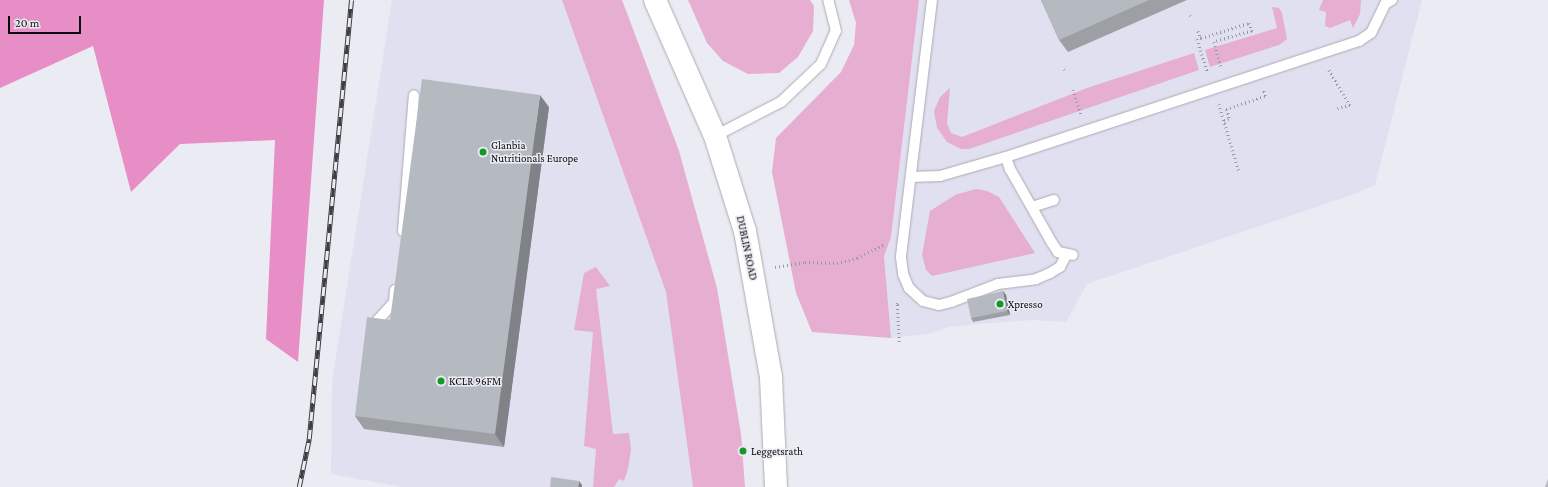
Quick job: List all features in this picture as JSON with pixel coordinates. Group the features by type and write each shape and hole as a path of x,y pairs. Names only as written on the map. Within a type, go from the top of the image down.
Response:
{"main road":[{"name":"DUBLIN ROAD","path":"655,0 715,136 745,232 771,377 776,487"}],"lane":[{"path":"715,136 781,102 821,64 836,31 828,0"},
{"path":"932,0 901,257 903,274 909,288 923,300 939,305 998,284 1036,279 1060,267 1070,255 1055,248 1010,169 1006,157"},
{"path":"911,176 940,176 1006,157 1326,52 1364,38 1374,28 1385,4 1392,0"},
{"path":"401,242 414,95"},
{"path":"1032,207 1054,200"},
{"path":"372,343 378,320 394,302 396,279"}],"path":[{"path":"1209,76 1197,39 1249,23 1252,31 1214,42 1221,67"},
{"path":"1198,31 1201,38"},
{"path":"1326,52 1330,72 1339,83 1350,105 1337,109"},
{"path":"1073,90 1080,112"},
{"path":"1224,121 1229,118 1226,109 1265,96 1263,90"},
{"path":"1220,109 1239,171"},
{"path":"753,276 776,267 805,262 837,263 857,258 903,234"},
{"path":"899,342 896,304 909,288"}],"shaded area":[{"path":"0,0 324,0 298,362 266,339 275,140 180,144 131,192 93,46 0,88"},
{"path":"392,0 562,0 666,292 693,487 402,487 331,474 332,382"},
{"path":"562,0 622,0 679,151 717,288 741,434 745,487 693,487 666,292"},
{"path":"688,0 810,0 814,6 813,31 798,57 779,73 748,74 723,61 707,43"},
{"path":"849,0 919,0 891,237 884,256 891,338 812,332 796,293 772,172 776,138 841,72 854,45 856,23"},
{"path":"919,0 1422,0 1375,185 1355,194 1087,284 1066,322 1033,320 978,324 949,327 928,334 891,338 884,255 891,237"},
{"path":"1323,0 1361,0 1360,14 1353,28 1350,20 1330,28 1325,26 1326,12 1319,10"},
{"path":"1272,7 1279,8 1282,13 1287,39 1279,45 1210,67 1205,50 1277,28"},
{"path":"1194,53 1199,70 969,149 961,149 947,142 937,128 934,111 940,97 950,88 947,123 951,133 962,137 1087,88"},
{"path":"976,189 987,191 999,197 1035,253 932,276 926,270 922,255 930,211 955,195"},
{"path":"596,267 610,286 596,289 613,434 629,433 631,449 628,469 624,481 619,479 614,487 593,487 596,449 584,446 593,332 574,330 584,273"}],"building":[{"path":"1041,0 1149,0 1059,40"},
{"path":"422,79 540,95 495,434 355,416 367,317 390,320"},
{"path":"1003,291 1007,311 971,318 967,299"},
{"path":"551,477 579,481 578,487 550,487"},
{"path":"1548,479 1548,487 1545,487"}],"railway":[{"path":"299,487 309,439 351,0"}],"place":[{"name":"Glanbia Nutritionals Europe","path":"483,152"},
{"name":"Xpresso","path":"1000,304"},
{"name":"KCLR 96FM","path":"441,381"},
{"name":"Leggetsrath","path":"743,451"}]}
